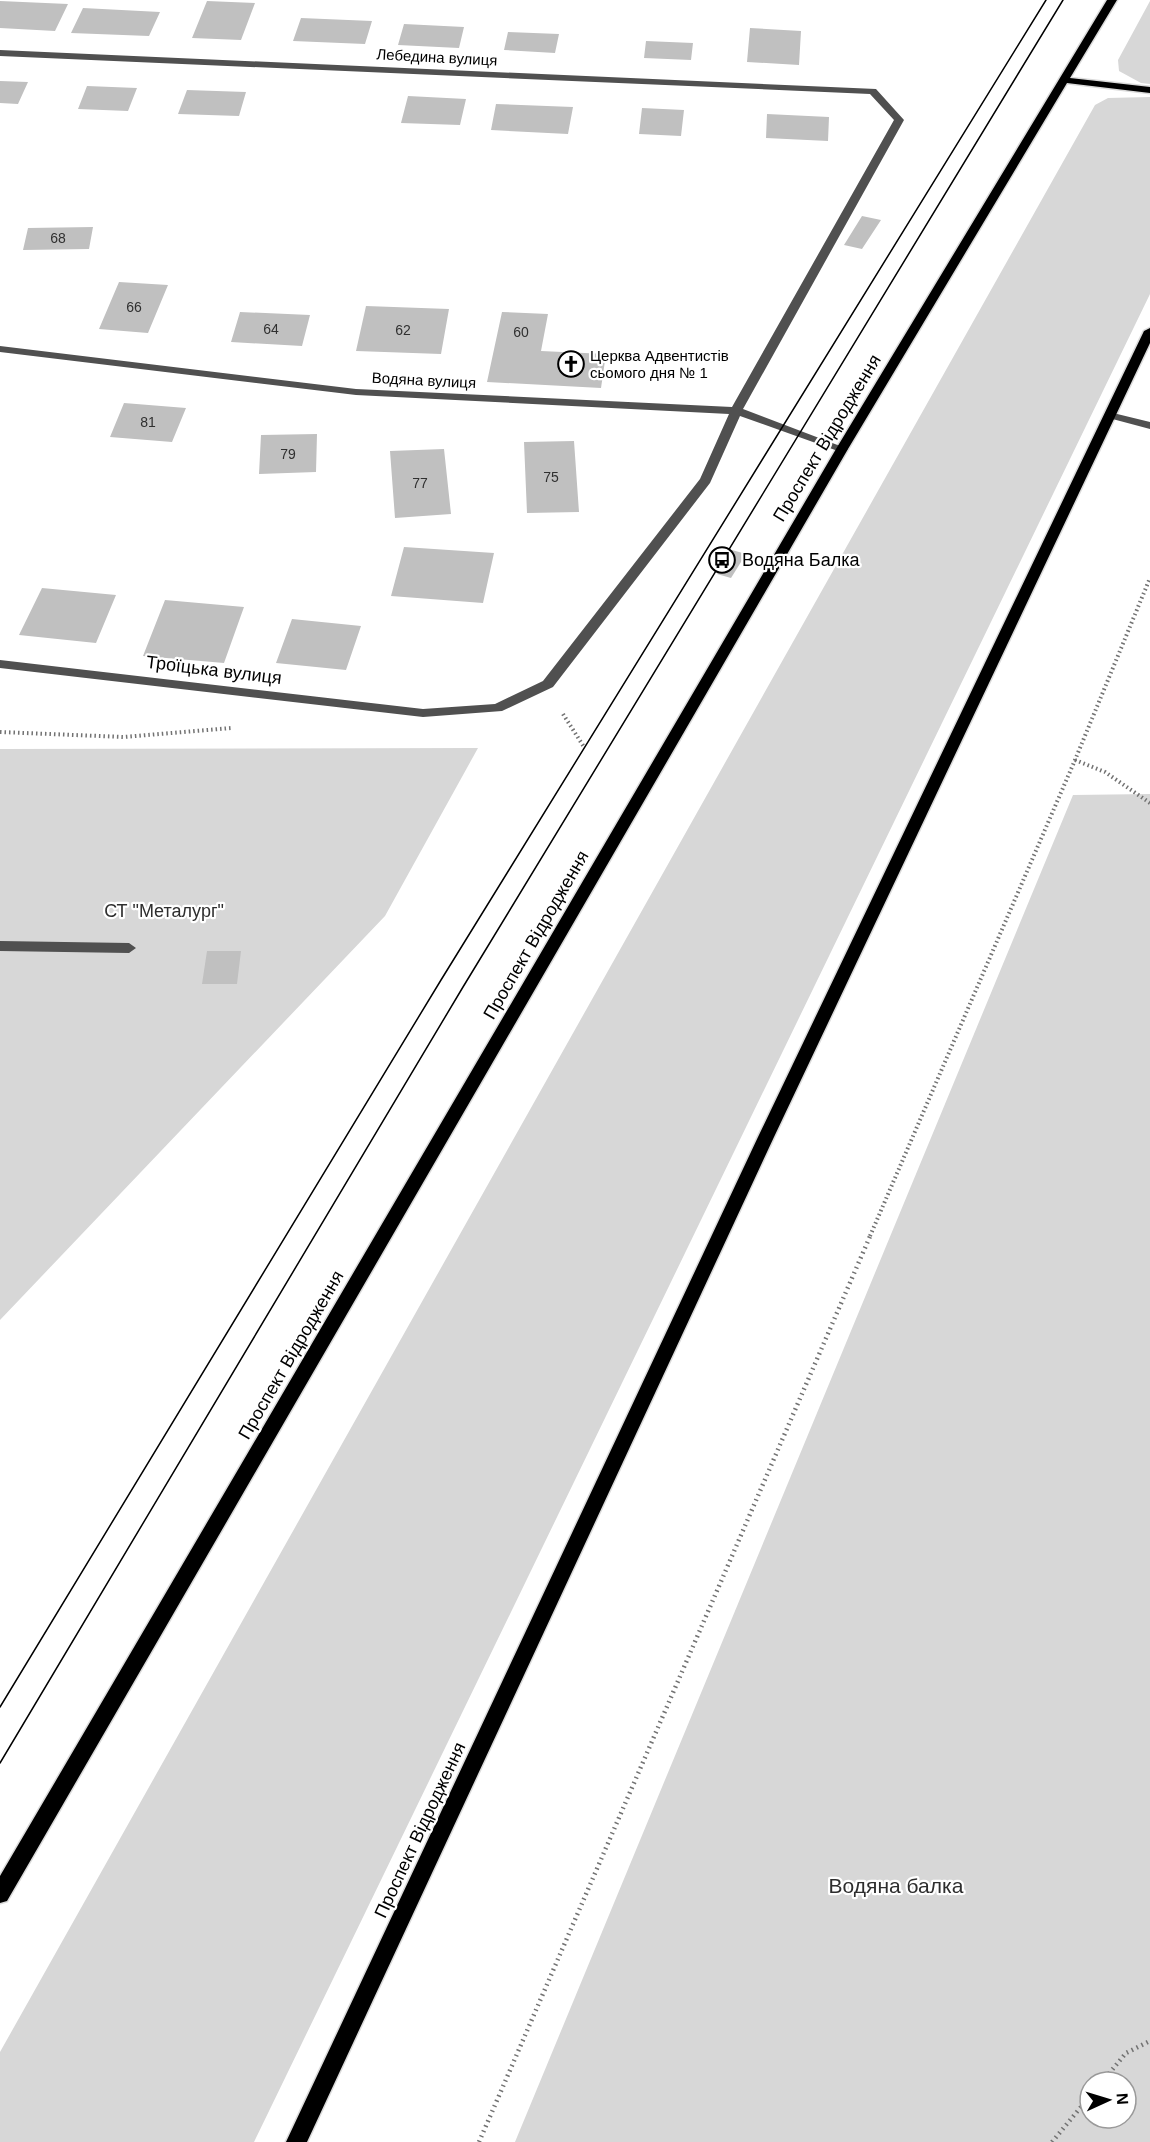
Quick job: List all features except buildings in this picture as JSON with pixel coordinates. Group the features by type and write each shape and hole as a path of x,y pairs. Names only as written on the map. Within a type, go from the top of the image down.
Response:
{"main road":[{"name":"Проспект Відродження","path":"0,1894 842,449 1112,0"},
{"path":"1065,80 1150,90"},
{"name":"Проспект Відродження","path":"296,2142 756,1159 1150,331"}],"street":[{"name":"Лебедина вулиця","path":"0,53 873,91"},
{"name":"Троїцька вулиця","path":"0,664 423,712 497,708 548,684 706,480 735,411 899,120 873,91"},
{"name":"Водяна вулиця","path":"0,349 357,392 735,411 842,449"},
{"path":"1109,415 1150,426"},
{"path":"0,946 129,948"}],"path":[{"path":"479,2142 1076,760 1150,578"},
{"path":"0,732 124,737 239,728"},
{"path":"1076,760 1104,772 1150,802"},
{"path":"1112,2070 1126,2053 1150,2041"},
{"path":"1052,2142 1078,2111"}],"green space":[{"path":"1150,1 1150,84 1141,83 1119,71 1118,60"},
{"path":"1150,97 1150,294 254,2142 0,2142 0,2052 1095,105 1108,98"},
{"name":"СТ \"Металург\"","path":"478,748 385,916 0,1320 0,749"},
{"name":"Водяна балка","path":"1150,794 1150,2142 515,2142 1073,795"}],"tram line":[{"path":"0,1707 441,980 1046,0"},
{"path":"0,1763 463,987 1063,0"}],"place":[{"name":"Церква Адвентистів сьомого дня № 1","path":"571,364"},
{"name":"Водяна Балка","path":"722,560"}]}
